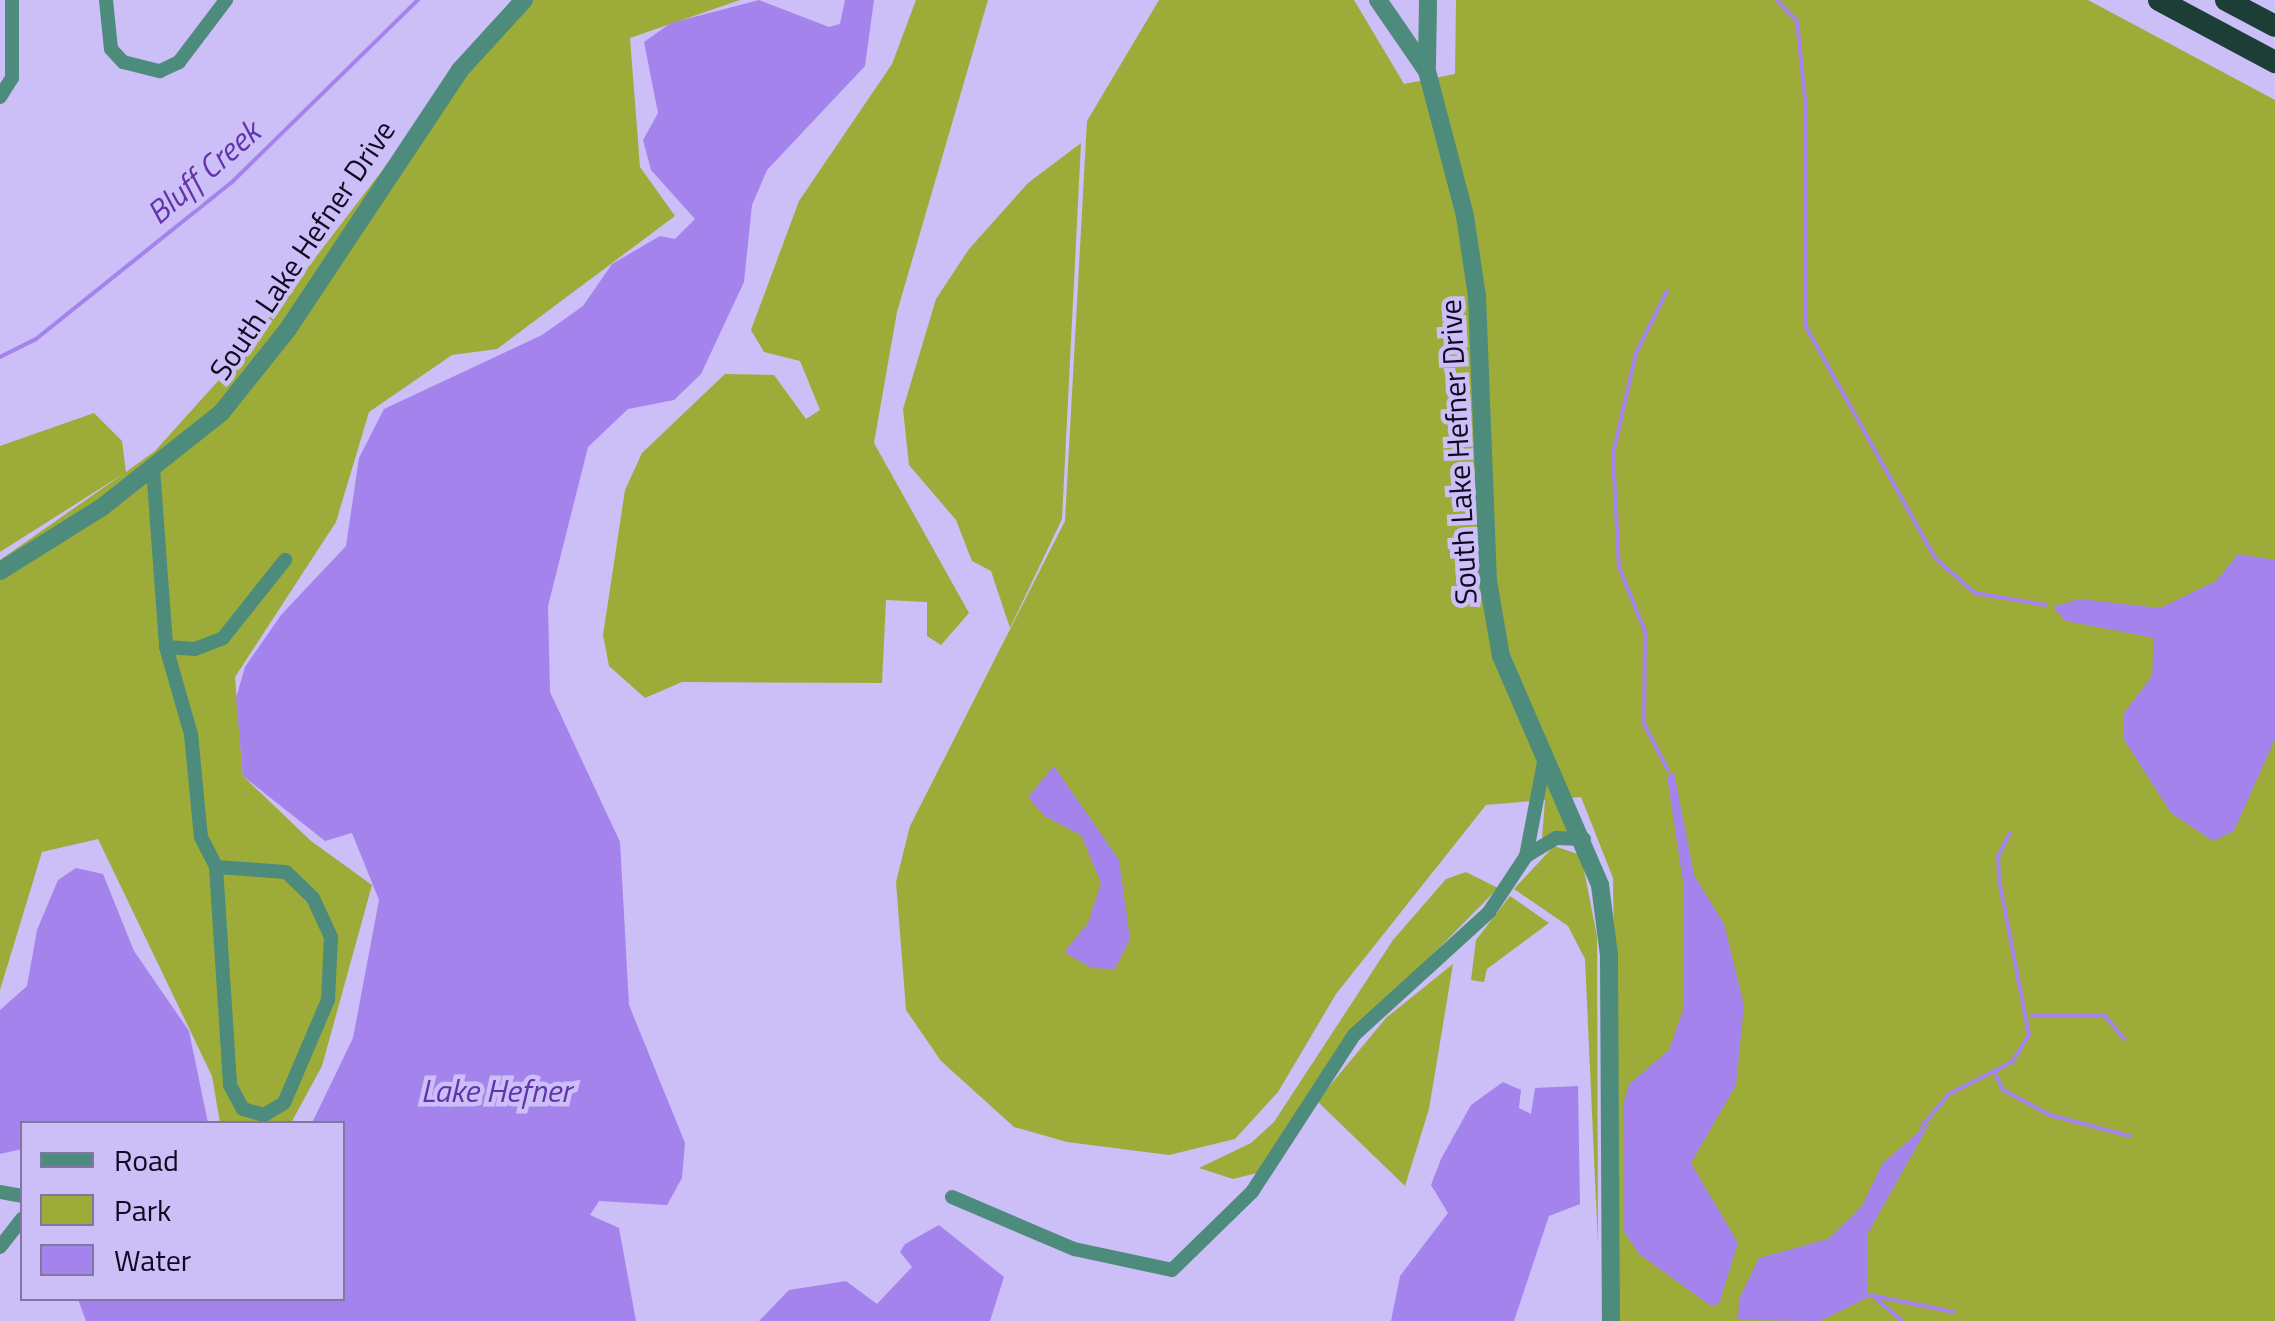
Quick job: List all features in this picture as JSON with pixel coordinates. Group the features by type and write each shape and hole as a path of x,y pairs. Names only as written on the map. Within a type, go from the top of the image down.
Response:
{"highway":[{"path":"2159,0 2275,62"},
{"path":"2226,0 2275,26"}],"street":[{"path":"3,95 12,0"},
{"path":"106,0 111,49 123,62 160,71 179,62 226,0"},
{"name":"South Lake Hefner Drive","path":"0,571 153,468 246,384 450,84 524,0"},
{"name":"South Lake Hefner Drive","path":"1378,0 1428,71 1477,296 1488,582 1501,656 1584,839 1600,885 1608,955 1611,1321"},
{"path":"1428,0 1428,71"},
{"path":"153,468 166,646 191,734 198,822 216,868 230,1086 242,1109 264,1115 291,1091 328,1000 331,937 313,898 286,872 216,868"},
{"path":"166,646 195,649 222,638 285,560"},
{"path":"1526,856 1546,756"},
{"path":"952,1197 1074,1249 1172,1270 1252,1192 1354,1035 1466,940 1526,856 1556,838 1584,839"},
{"path":"0,1247 20,1222"}],"green space":[{"path":"513,0 740,0 630,38 640,167 675,216 497,349 452,355 369,412 336,522 235,677 243,776 311,841 372,885 322,1066 292,1121 220,1121 212,1076 98,839 42,852 0,990 0,560 123,474 0,552 0,446 94,413 122,441 126,472 155,451 236,361"},
{"path":"916,0 988,0 897,312 874,443 969,613 941,645 927,636 927,602 886,600 882,683 682,682 645,698 609,666 603,635 625,490 642,453 725,374 774,375 806,419 820,410 800,361 764,352 751,330 799,201 892,64"},
{"path":"1159,0 1354,0 1404,84 1455,74 1456,0 2088,0 2275,100 2275,1321 1618,1321 1613,878 1581,797 1559,799 1569,831 1542,838 1545,800 1486,805 1336,994 1278,1092 1235,1139 1169,1155 1067,1142 1014,1127 941,1061 906,1010 896,882 910,826 1065,521 1087,121"},
{"path":"1081,143 1062,519 1010,628 991,571 972,561 956,520 909,465 903,409 936,299 969,249 1028,183"},
{"path":"1554,846 1581,855 1597,936 1598,1245 1585,959 1568,926 1514,889"},
{"path":"1466,872 1498,888 1335,1054 1261,1172 1233,1179 1199,1168 1251,1143 1274,1122 1393,940 1446,879"},
{"path":"1510,896 1549,923 1487,969 1484,982 1471,980 1476,940"},
{"path":"1453,964 1429,1109 1405,1186 1317,1101 1386,1018"}],"water":[{"name":"Lake Hefner","path":"759,0 829,27 840,24 845,0 874,0 865,66 767,170 752,205 744,282 701,374 674,400 628,409 588,447 548,606 550,692 620,842 629,1005 685,1143 682,1178 667,1205 599,1201 590,1215 619,1228 636,1321 86,1321 79,1301 345,1301 345,1121 313,1121 353,1038 379,900 352,833 325,841 243,776 236,698 245,667 281,615 346,546 359,458 384,409 542,335 583,306 612,264 660,236 675,239 695,219 651,170 643,140 658,113 644,42 671,23"},
{"path":"2238,554 2275,560 2275,739 2234,831 2213,841 2171,813 2123,738 2124,713 2152,676 2154,638 2066,621 2053,607 2079,599 2160,608 2216,581"},
{"path":"1054,766 1119,860 1130,939 1115,969 1091,968 1064,952 1088,923 1101,883 1081,835 1044,816 1028,797"},
{"path":"1674,772 1694,875 1724,924 1744,1005 1736,1085 1691,1163 1738,1243 1719,1304 1711,1306 1639,1254 1623,1230 1623,1105 1629,1084 1669,1050 1683,1010 1684,889 1667,776"},
{"path":"76,868 103,874 134,951 189,1031 208,1121 20,1121 20,1149 0,1154 0,1010 27,986 37,930 58,880"},
{"path":"1503,1082 1521,1090 1519,1108 1531,1114 1535,1088 1578,1086 1580,1204 1549,1216 1514,1321 1391,1321 1400,1276 1448,1213 1431,1185 1441,1159 1471,1105"},
{"path":"1931,1121 1867,1235 1867,1298 1820,1321 1738,1320 1739,1299 1759,1258 1828,1239 1862,1206 1882,1164"},
{"path":"939,1225 1004,1277 990,1321 759,1321 789,1290 846,1281 877,1304 912,1267 900,1252 905,1244"}],"waterway":[{"name":"Bluff Creek","path":"0,357 36,339 231,183 418,0"},
{"path":"1777,0 1797,21 1806,110 1806,327 1935,558 1975,593 2046,605"},
{"path":"1667,291 1636,353 1613,454 1619,567 1645,631 1644,724 1668,770"},
{"path":"1922,1126 1949,1094 2012,1062 2029,1035 1999,879 1998,856 2010,833"},
{"path":"2032,1016 2105,1016 2124,1039"},
{"path":"1994,1071 2003,1090 2050,1115 2130,1136"},
{"path":"1869,1295 1954,1312"},
{"path":"1875,1298 1902,1321"}]}
